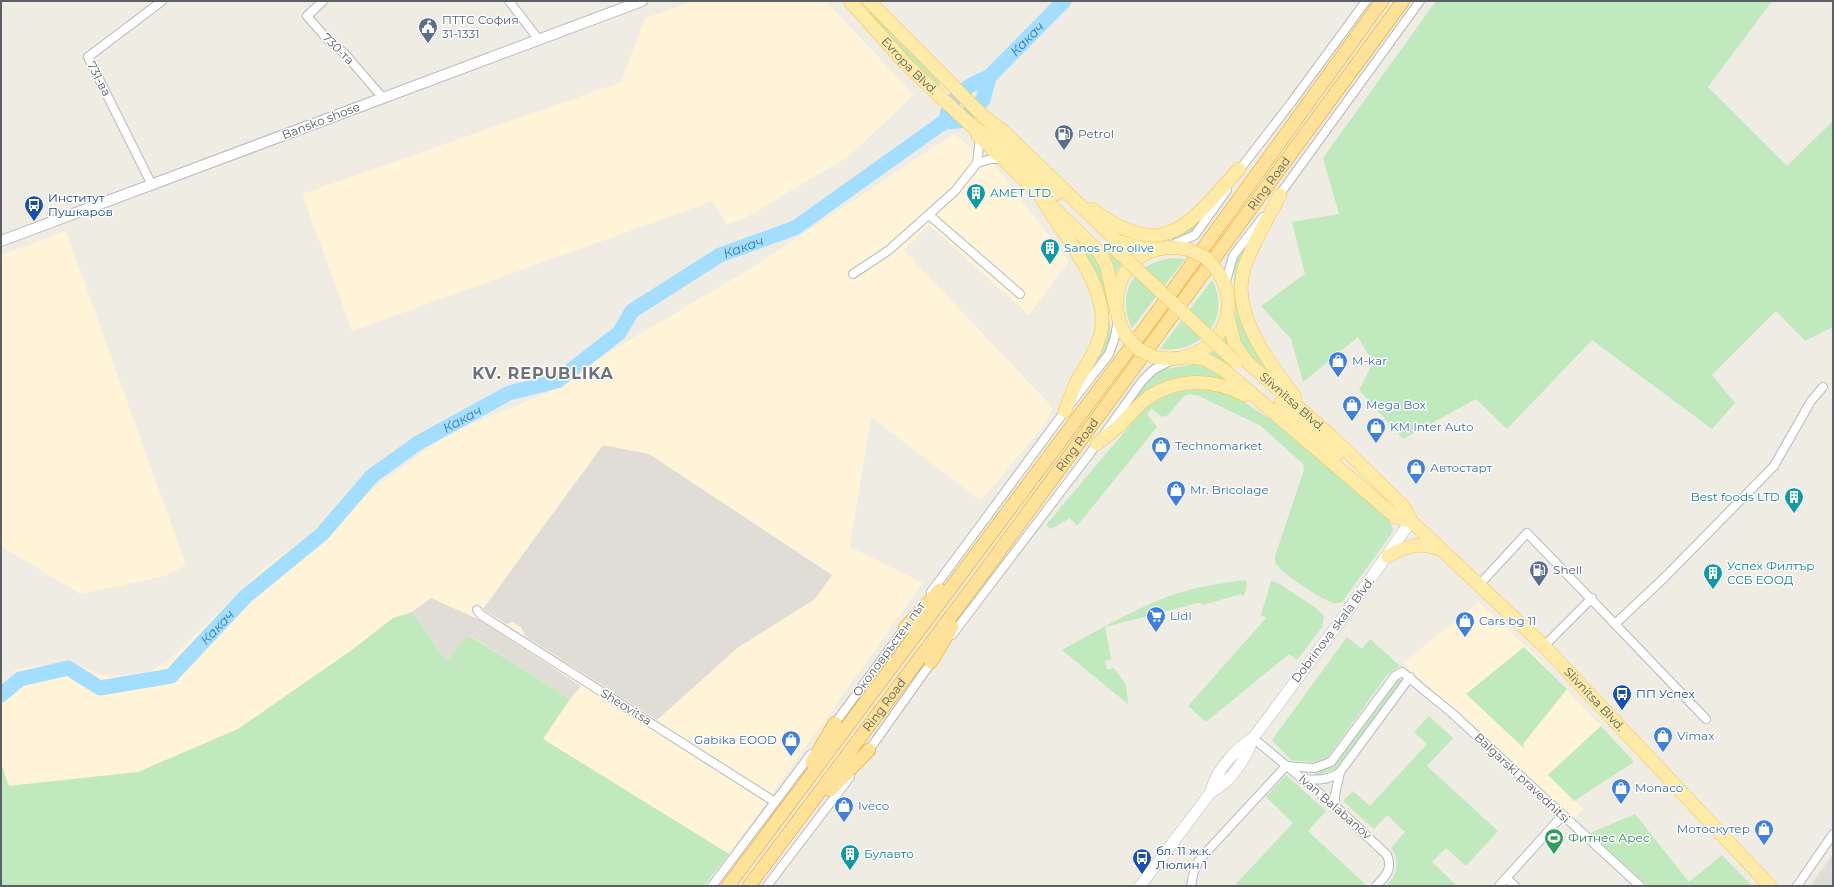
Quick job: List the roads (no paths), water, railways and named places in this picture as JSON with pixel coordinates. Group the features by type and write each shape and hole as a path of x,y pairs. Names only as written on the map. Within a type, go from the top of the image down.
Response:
{"highway":[{"name":"Ring Road","path":"728,886 1164,303 1382,1"},
{"name":"Ring Road","path":"749,886 987,568 1403,1"},
{"path":"905,628 985,541"},
{"path":"931,662 987,568"},
{"path":"778,821 835,723"},
{"path":"791,830 869,750"}],"main road":[{"name":"Evropa Blvd.","path":"850,1 906,64 1104,259 1110,278 1117,314"},
{"name":"Evropa Blvd.","path":"869,1 984,117 1003,131 1117,242 1142,248 1163,248"},
{"name":"Evropa Blvd.","path":"984,117 997,141 1173,302"},
{"name":"Evropa Blvd.","path":"977,133 997,141"},
{"path":"1067,193 1125,230 1136,234 1154,236 1173,233 1183,227 1195,217 1239,169"},
{"path":"1280,195 1250,253 1244,270 1242,301 1252,330 1267,359 1312,419"},
{"path":"1041,197 1088,274 1100,302 1102,313 1100,337 1075,386 1065,411"},
{"path":"1163,248 1190,250 1206,258 1218,272 1225,285 1228,300 1227,313 1223,328 1212,343 1205,349 1188,357 1173,360 1154,357 1138,348 1126,336 1117,314 1118,288 1125,272 1136,260 1163,248"},
{"name":"Slivnitsa Blvd.","path":"1173,302 1333,451 1375,480"},
{"name":"Slivnitsa Blvd.","path":"1227,313 1235,345 1246,361 1312,419 1404,507 1411,521 1544,646 1770,886"},
{"name":"Slivnitsa Blvd.","path":"1188,357 1213,362 1357,482 1397,518 1411,521"},
{"path":"1097,444 1122,424 1149,397 1173,386 1202,382 1217,384 1233,388 1264,404"},
{"name":"Slivnitsa Blvd.","path":"1333,451 1357,482"},
{"name":"Dobrinova skala Blvd.","path":"1142,885 1211,792 1222,787 1249,751 1253,738 1388,556 1411,521"},
{"path":"1388,556 1402,549 1415,545 1432,546 1445,552"}],"street":[{"name":"731-ва","path":"152,185 88,57 162,1"},
{"name":"730-та","path":"323,1 307,16 327,39 345,54 383,98"},
{"path":"509,1 539,40"},
{"name":"Bansko shose","path":"1,241 642,1"},
{"path":"1163,248 1195,235 1230,186 1239,169 1291,103 1366,1"},
{"path":"1225,285 1233,256 1280,195 1420,1"},
{"path":"977,133 978,163"},
{"path":"853,274 889,250 929,215 955,191 978,163 991,159 1003,159"},
{"path":"929,215 1020,294"},
{"path":"1065,411 1109,354 1115,337 1117,314"},
{"name":"Ring Road","path":"767,886 869,750 931,662 1097,444 1148,374 1173,360"},
{"path":"1615,624 1665,577 1774,466 1810,401 1823,387"},
{"name":"Околовръстен път","path":"712,886 835,723 1065,411"},
{"path":"1479,585 1527,534 1592,598 1706,719"},
{"path":"1544,646 1592,598"},
{"name":"Sheovitsa","path":"477,610 481,615 775,802"},
{"name":"Balgarski pravednitsi","path":"1286,766 1314,768 1330,762 1395,676 1402,672 1410,677 1453,714 1562,816 1640,886"},
{"path":"1302,778 1321,780 1335,776 1340,772 1410,677"},
{"name":"Ivan Balabanov","path":"1253,738 1335,806 1387,855 1390,866 1388,872 1376,886"},
{"path":"1191,886 1194,871 1199,860 1286,766"},
{"path":"1335,806 1334,794 1340,772"},
{"path":"1499,886 1562,816"},
{"path":"1797,886 1833,834"},
{"path":"1506,878 1515,886"}],"waterway":[{"name":"Какач","path":"946,119 948,111 956,97 974,83 989,77 1064,1"},
{"name":"Какач","path":"1,695 20,679 68,668 100,688 171,676 246,596 322,534 372,476 418,443 509,393 557,381 619,333 632,311 720,255 795,228 941,124 945,122 959,121 983,100 989,77"}],"place":[{"name":"ПТТС София 31-1331","path":"428,44"},
{"name":"Petrol","path":"1064,151"},
{"name":"AMET LTD.","path":"976,210"},
{"name":"Институт Пушкаров","path":"34,222"},
{"name":"Sanos Pro olive","path":"1050,265"},
{"name":"M-kar","path":"1338,378"},
{"name":"Mega Box","path":"1352,422"},
{"name":"KM Inter Auto","path":"1376,444"},
{"name":"Technomarket","path":"1161,463"},
{"name":"Автостарт","path":"1416,485"},
{"name":"Mr. Bricolage","path":"1176,507"},
{"name":"Best foods LTD","path":"1794,514"},
{"name":"Shell","path":"1539,587"},
{"name":"Успех Филтър ССБ ЕООД","path":"1713,590"},
{"name":"Lidl","path":"1156,633"},
{"name":"Cars bg 11","path":"1465,638"},
{"name":"ПП Успех","path":"1622,711"},
{"name":"Vimax","path":"1663,753"},
{"name":"Gabika EOOD","path":"791,757"},
{"name":"Monaco","path":"1621,805"},
{"name":"Iveco","path":"844,823"},
{"name":"Мотоскутер","path":"1764,846"},
{"name":"Фитнес Арес","path":"1554,855"},
{"name":"Булавто","path":"850,871"},
{"name":"бл. 11 ж.к. Люлин 1","path":"1142,875"}],"district":[{"name":"KV. REPUBLIKA","path":"543,373"}]}
